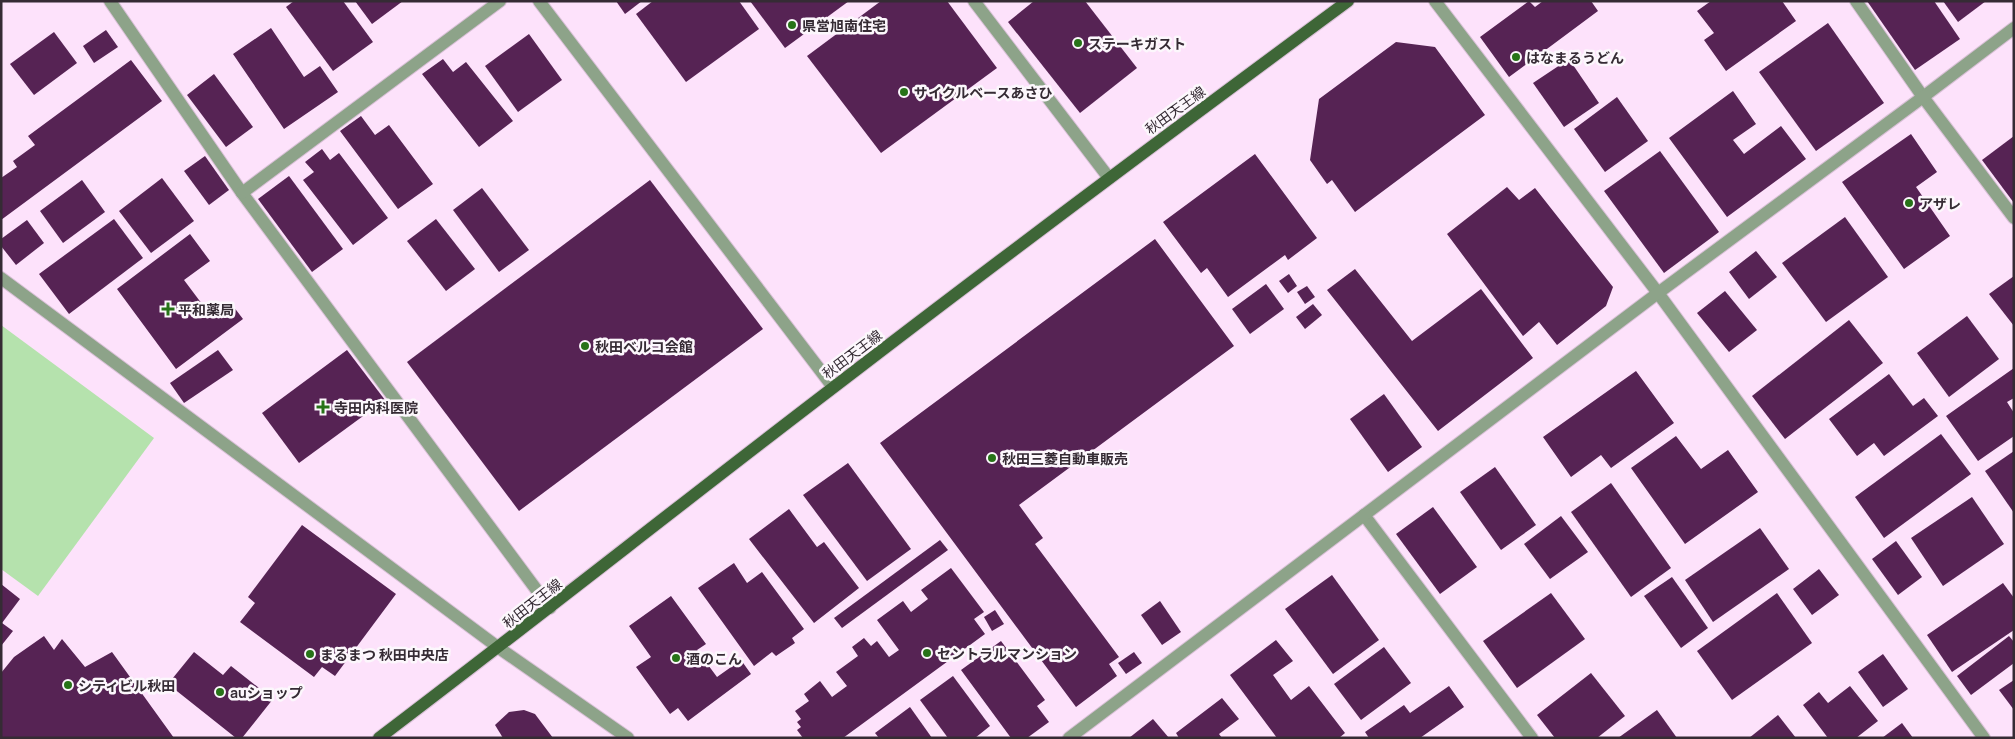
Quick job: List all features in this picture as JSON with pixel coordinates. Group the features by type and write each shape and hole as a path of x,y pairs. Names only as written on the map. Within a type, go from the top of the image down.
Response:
{"main road":[{"name":"秋田天王線","path":"379,738 499,648 833,387 1109,178 1348,1"}],"street":[{"path":"110,1 242,193 550,608"},
{"path":"242,193 500,1"},
{"path":"538,1 833,387"},
{"path":"974,1 1109,178"},
{"path":"1435,1 1658,293 1984,738"},
{"path":"1856,1 1924,97 2014,218"},
{"path":"1078,735 1364,515 2014,28"},
{"path":"1,278 499,648 628,738"},
{"path":"1364,515 1532,738"}],"green space":[{"path":"1,325 154,438 38,596 1,569"}],"building":[{"path":"294,1 343,1 373,42 333,71 286,7"},
{"path":"355,1 403,1 372,24"},
{"path":"616,1 642,1 625,14"},
{"path":"653,1 739,1 759,29 686,82 636,14"},
{"name":"県営旭南住宅","path":"750,1 849,1 785,48"},
{"path":"881,1 947,1 997,68 881,153 807,56"},
{"path":"1034,1 1085,1 1137,68 1080,113 1008,22"},
{"name":"はなまるうどん","path":"1529,1 1535,7 1543,1 1591,1 1598,11 1509,77 1480,37"},
{"path":"1711,1 1782,1 1796,21 1726,71 1704,40 1714,33 1697,11"},
{"path":"1867,1 1934,1 1960,39 1915,70"},
{"path":"1943,1 1986,1 1958,22"},
{"path":"1828,23 1884,103 1816,151 1759,72"},
{"path":"271,28 304,77 320,66 338,92 284,129 233,54"},
{"path":"106,30 118,47 94,63 83,46"},
{"path":"54,32 77,63 34,95 10,64"},
{"path":"529,34 562,80 518,112 485,66"},
{"path":"1396,42 1435,47 1485,115 1355,212 1332,180 1327,184 1310,160 1319,99"},
{"path":"443,59 453,72 466,62 513,121 479,147 422,74"},
{"path":"1569,59 1599,103 1564,127 1533,83"},
{"path":"131,60 162,101 1,220 1,178 17,167 13,161 35,145 28,136"},
{"path":"214,74 253,127 226,147 187,95"},
{"path":"1733,91 1756,124 1733,140 1744,154 1781,126 1806,159 1727,217 1669,138"},
{"path":"1617,97 1648,141 1605,172 1574,129"},
{"path":"361,116 375,135 389,125 433,184 398,209 340,131"},
{"path":"1911,134 1937,172 1916,187 1950,236 1904,269 1842,182"},
{"path":"2014,136 2014,203 1982,160"},
{"path":"322,149 330,160 339,153 388,218 353,245 303,180 314,172 305,162"},
{"path":"1660,151 1719,232 1664,273 1604,191"},
{"path":"1255,154 1317,238 1288,260 1285,255 1228,297 1207,268 1201,273 1163,222"},
{"path":"205,156 229,190 209,205 184,171"},
{"path":"289,176 343,249 312,272 258,199"},
{"path":"162,178 194,221 151,253 119,211"},
{"path":"82,180 105,212 63,243 40,211"},
{"name":"秋田ベルコ会館","path":"650,180 763,329 519,511 407,362"},
{"path":"1507,187 1519,200 1535,188 1613,287 1606,306 1557,345 1539,322 1523,336 1447,234"},
{"path":"482,188 529,250 499,272 453,210"},
{"path":"1845,217 1888,277 1826,322 1782,263"},
{"path":"114,219 143,258 69,314 39,274"},
{"path":"436,219 475,269 446,291 407,241"},
{"path":"27,220 44,243 16,265 1,246 1,239"},
{"name":"平和薬局","path":"190,234 210,261 184,280 211,316 230,302 243,319 176,369 117,289"},
{"path":"1155,239 1234,346 1019,505 1043,538 1035,544 1119,657 1109,664 1117,676 1076,707 880,443"},
{"path":"1756,251 1777,277 1749,299 1729,272"},
{"path":"1355,269 1412,341 1481,289 1533,358 1438,431 1327,290"},
{"path":"1289,274 1297,286 1288,293 1279,281"},
{"path":"2014,276 2014,326 1989,294"},
{"path":"1266,284 1284,309 1250,334 1232,309"},
{"path":"1307,286 1315,297 1305,304 1297,292"},
{"path":"1725,291 1757,330 1729,352 1697,313"},
{"path":"1313,304 1322,315 1305,329 1296,317"},
{"path":"1967,316 1999,359 1949,397 1917,353"},
{"path":"1849,320 1883,363 1785,439 1752,396"},
{"path":"218,350 233,370 184,403 170,383"},
{"name":"寺田内科医院","path":"347,350 385,400 299,463 262,413"},
{"path":"2014,368 2014,398 2007,402 2014,413 2014,436 1978,461 1946,416"},
{"path":"1636,371 1674,423 1611,468 1601,455 1571,477 1543,437"},
{"path":"1889,374 1913,406 1924,398 1938,416 1884,456 1874,443 1857,456 1829,419"},
{"path":"1384,394 1422,447 1388,472 1350,419"},
{"path":"1941,434 1971,474 1884,538 1855,497"},
{"path":"1676,436 1701,469 1728,450 1758,492 1685,544 1631,468"},
{"path":"2014,451 2014,513 1985,471"},
{"path":"848,463 911,549 867,581 803,495"},
{"path":"1495,467 1536,525 1501,550 1460,492"},
{"path":"1611,483 1671,568 1631,597 1571,512"},
{"path":"1972,497 2004,544 1943,586 1911,538"},
{"path":"1433,507 1477,567 1440,594 1396,534"},
{"path":"789,509 817,547 824,542 859,588 814,623 749,539"},
{"path":"1561,516 1588,552 1550,579 1524,544"},
{"path":"302,525 396,594 335,676 322,667 314,677 240,622 255,603 248,597"},
{"path":"1760,528 1789,569 1713,622 1685,580"},
{"path":"940,540 948,550 842,628 834,618"},
{"path":"1896,541 1922,577 1898,595 1872,559"},
{"path":"734,563 747,583 762,572 804,629 792,638 795,643 776,656 772,652 754,666 698,588"},
{"name":"セントラルマンション","path":"951,568 984,612 974,619 985,634 843,738 803,738 797,730 801,727 797,722 801,719 795,711 809,701 804,694 820,681 832,697 847,686 836,672 858,656 852,647 864,638 871,646 877,641 889,657 899,650 877,620 903,601 911,612 928,599 921,590"},
{"path":"1819,569 1839,595 1812,615 1793,589"},
{"path":"1332,575 1379,640 1333,674 1285,609"},
{"path":"1672,577 1708,628 1681,648 1644,596"},
{"path":"2003,583 2014,598 2014,630 1952,672 1927,635"},
{"path":"1,584 20,599 2,623 13,631 1,646"},
{"path":"1551,593 1585,639 1517,688 1483,641"},
{"path":"1777,593 1812,643 1732,700 1697,651"},
{"name":"酒のこん","path":"671,596 706,644 697,650 717,677 741,660 751,674 688,721 678,708 670,714 636,667 651,657 629,626"},
{"path":"1160,601 1181,632 1162,645 1141,615"},
{"path":"995,610 1004,624 992,631 984,617"},
{"name":"シティビル秋田","path":"44,636 54,650 62,639 85,667 112,652 174,738 1,738 1,673 14,657"},
{"path":"2009,636 2014,642 2014,663 1971,695 1957,676"},
{"path":"1276,640 1293,661 1273,675 1291,700 1309,686 1345,733 1339,738 1277,738 1230,675"},
{"path":"1001,641 1045,700 1037,706 1049,722 1027,738 1011,738 961,670"},
{"path":"1384,647 1411,683 1361,720 1334,684"},
{"name":"auショップ","path":"194,652 223,675 231,666 273,699 242,738 236,738 168,684"},
{"path":"1134,652 1142,663 1126,674 1118,663"},
{"path":"1883,654 1908,689 1883,707 1858,672"},
{"path":"1591,673 1625,716 1597,738 1555,738 1537,715"},
{"path":"953,676 990,726 975,738 948,738 920,700"},
{"path":"2014,680 2014,710 1999,690"},
{"path":"1449,686 1464,707 1420,738 1369,738 1365,732 1404,705 1410,713"},
{"path":"1850,686 1878,721 1856,738 1828,738 1803,705 1819,692 1828,703"},
{"path":"1222,698 1239,719 1219,734 1222,738 1179,738 1176,733"},
{"path":"910,707 932,738 879,738 875,733"},
{"path":"524,710 535,714 553,738 503,738 495,725 509,712"},
{"path":"1657,710 1677,738 1618,738"},
{"path":"1778,715 1796,738 1749,738"},
{"path":"1153,719 1169,738 1129,738"},
{"path":"1902,723 1913,738 1882,738"}],"place":[{"name":"県営旭南住宅","path":"792,25"},
{"name":"ステーキガスト","path":"1078,43"},
{"name":"はなまるうどん","path":"1516,57"},
{"name":"サイクルベースあさひ","path":"904,92"},
{"name":"アザレ","path":"1909,203"},
{"name":"平和薬局","path":"168,309"},
{"name":"秋田ベルコ会館","path":"585,346"},
{"name":"寺田内科医院","path":"323,407"},
{"name":"秋田三菱自動車販売","path":"992,458"},
{"name":"セントラルマンション","path":"927,653"},
{"name":"まるまつ 秋田中央店","path":"310,654"},
{"name":"酒のこん","path":"676,658"},
{"name":"シティビル秋田","path":"68,685"},
{"name":"auショップ","path":"220,692"}]}
